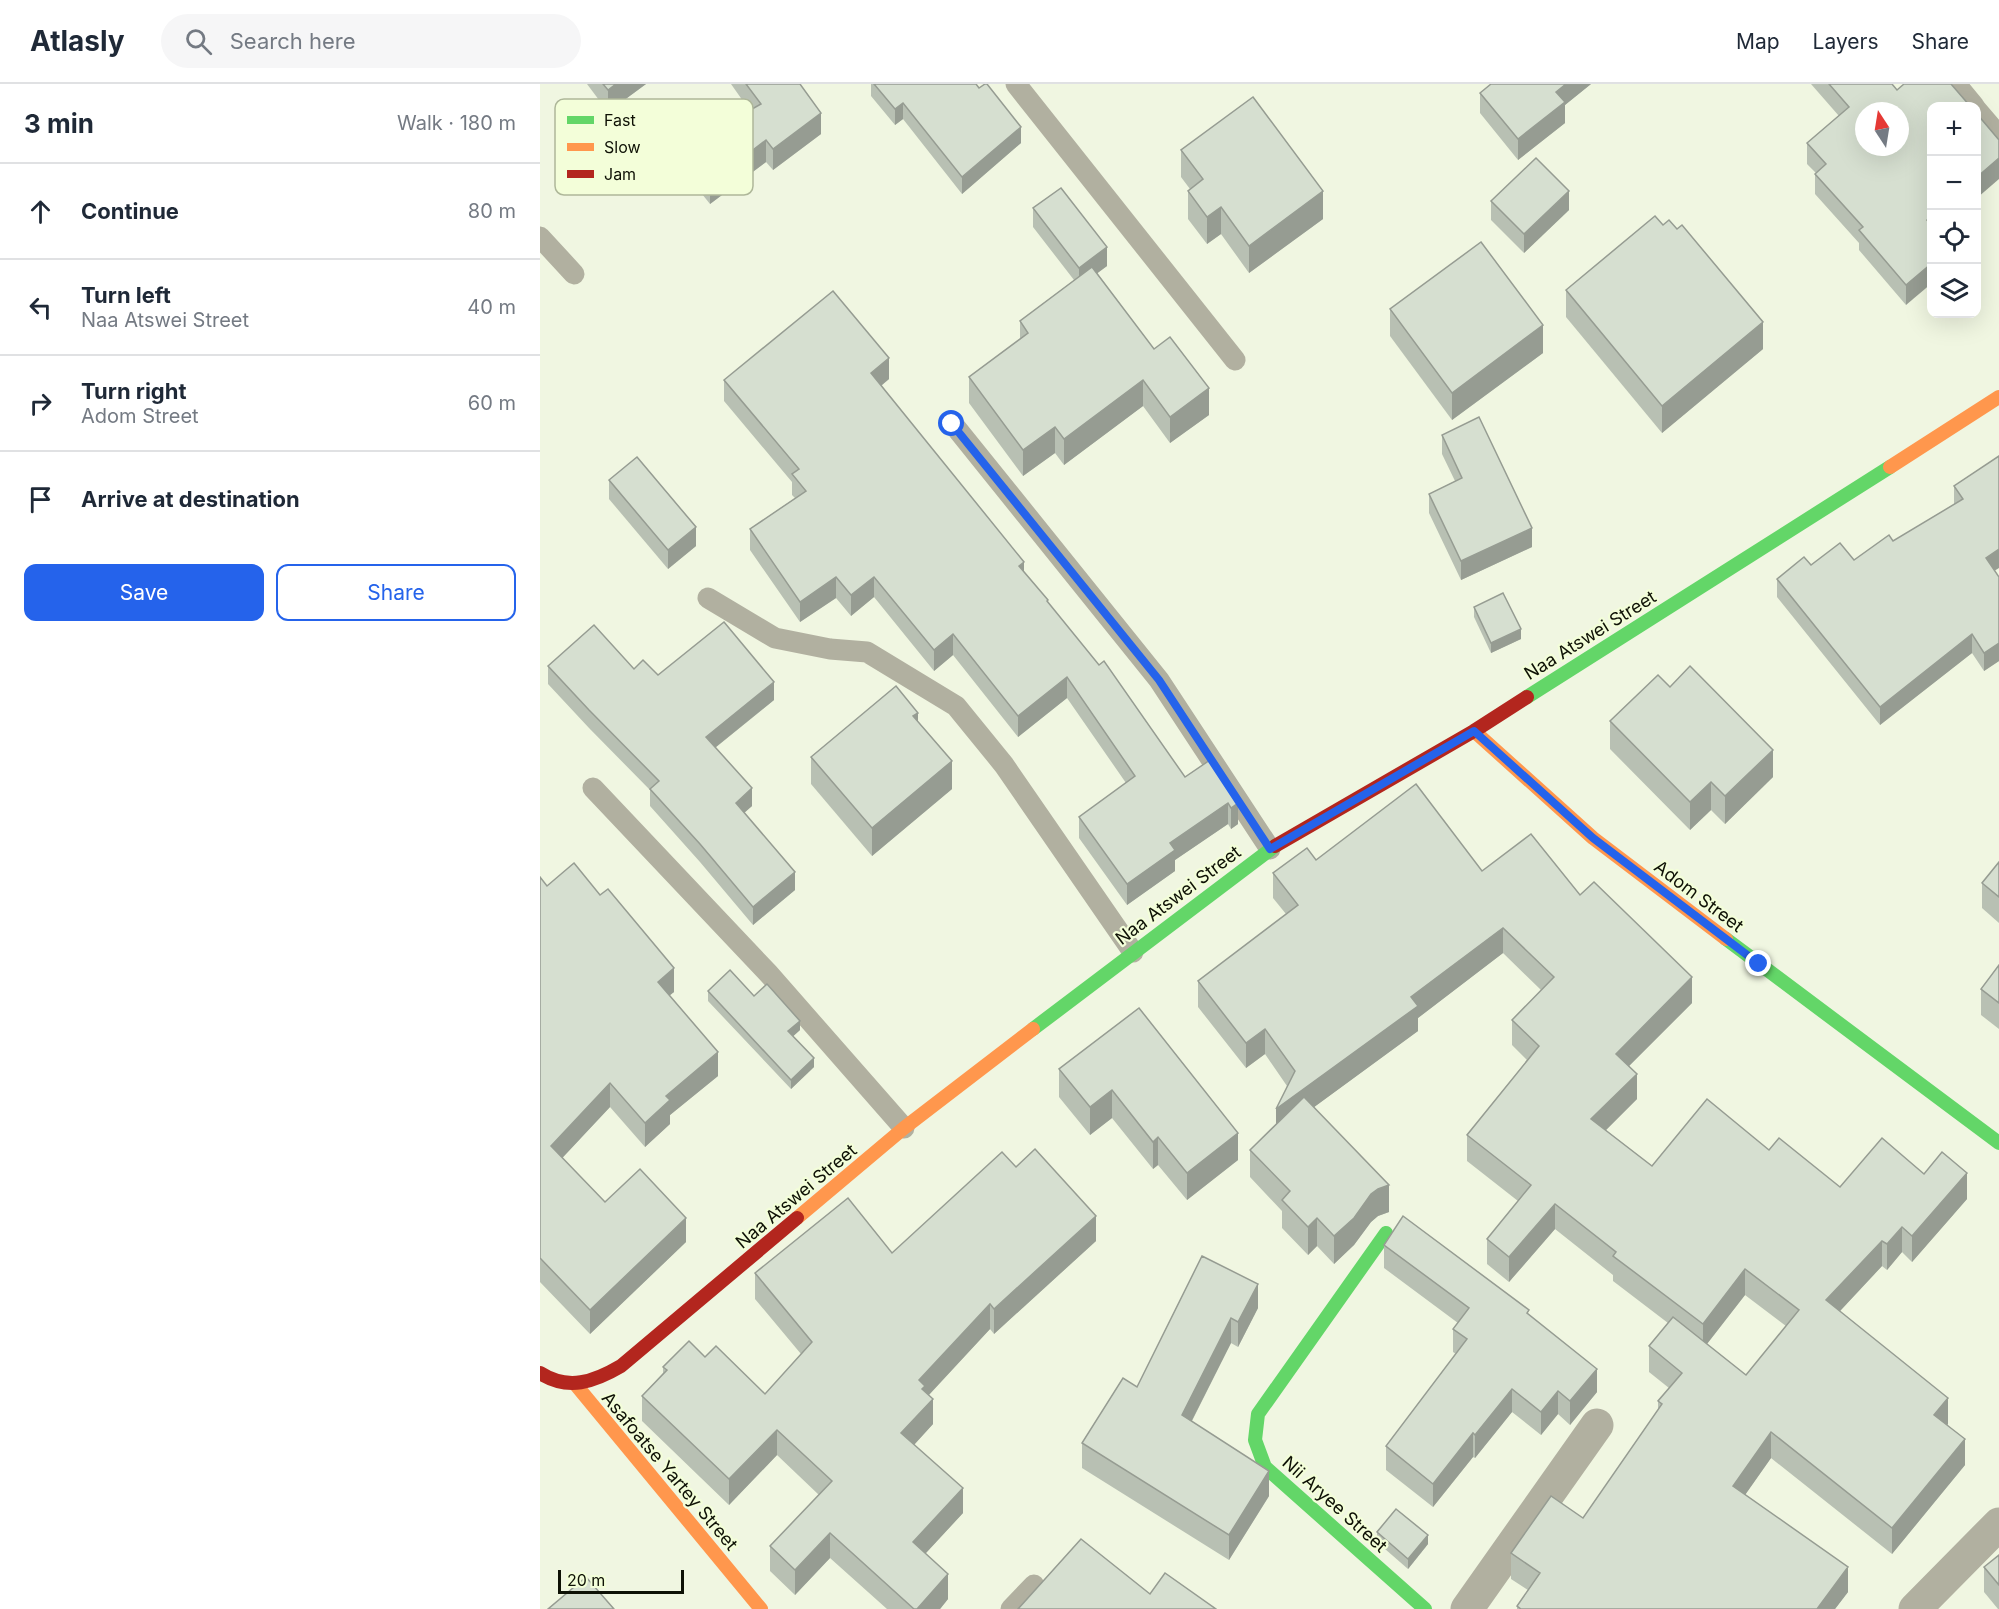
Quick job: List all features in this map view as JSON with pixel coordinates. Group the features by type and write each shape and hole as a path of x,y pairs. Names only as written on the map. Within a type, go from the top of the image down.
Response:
{"street":[{"name":"Naa Atswei Street","path":"576,1385 606,1376 621,1366 904,1128 1270,849 1474,731 1999,397"},
{"name":"Adom Street","path":"1474,731 1593,838 1999,1143"},
{"name":"Nii Aryee Street","path":"1386,1233 1258,1414 1255,1440 1265,1467 1425,1609"},
{"path":"540,1373 560,1383 576,1385"},
{"name":"Asafoatse Yartey Street","path":"576,1385 761,1609"},
{"path":"1467,1609 1597,1425"},
{"path":"1916,1609 1999,1524"}],"lane":[{"path":"1016,84 1235,360"},
{"path":"1956,84 1971,102"},
{"path":"1981,114 1999,136"},
{"path":"540,237 574,274"},
{"path":"952,424 1159,680 1270,849"},
{"path":"708,598 775,638 830,649 867,652 956,706 1004,765 1133,952"},
{"path":"593,789 768,973 904,1128"},
{"path":"1011,1609 1034,1585"}],"building":[{"path":"603,84 616,84 608,90"},
{"path":"746,84 800,84 821,113 773,149 766,140 753,150 753,108 761,104"},
{"path":"874,84 976,84 979,88 987,84 1021,127 962,177 903,103 895,109"},
{"path":"1491,84 1566,84 1556,92 1565,102 1518,139 1480,93"},
{"path":"1829,84 1892,84 1897,90 1904,84 1951,84 1967,102 1927,102 1927,267 1906,285 1859,230 1863,227 1815,174 1826,164 1807,143 1849,107"},
{"path":"1253,97 1323,191 1249,246 1221,207 1207,217 1188,191 1203,179 1181,150"},
{"path":"1981,119 1999,140 1999,158 1981,174"},
{"path":"1536,158 1569,191 1524,234 1491,201"},
{"path":"1061,188 1107,247 1079,268 1033,208"},
{"path":"1655,216 1663,225 1669,220 1677,229 1682,225 1763,322 1662,406 1566,290"},
{"path":"1481,242 1543,325 1452,393 1390,309"},
{"path":"1092,267 1154,349 1170,337 1209,388 1170,417 1143,380 1064,439 1055,427 1023,450 969,377 1028,333 1020,321"},
{"path":"833,291 889,358 871,373 1024,562 1019,566 1047,601 1099,665 1104,661 1185,777 1210,760 1238,803 1231,808 1228,803 1170,843 1175,850 1127,884 1079,817 1135,776 1067,677 1018,716 953,634 934,650 874,577 851,595 836,577 800,602 750,529 806,491 792,474 799,469 724,380"},
{"path":"1479,417 1532,528 1461,561 1429,494 1462,478 1442,435"},
{"path":"1999,456 1999,549 1986,558 1999,577 1999,643 1984,653 1972,634 1880,707 1777,579 1804,557 1811,565 1840,543 1854,560 1889,535 1893,541 1963,499 1954,486"},
{"path":"637,457 696,527 668,550 609,480"},
{"path":"1503,593 1521,629 1491,643 1474,607"},
{"path":"724,622 774,682 706,737 752,788 736,803 795,872 753,907 650,789 659,781 548,666 594,625 634,669 643,660 658,675"},
{"path":"1690,666 1773,750 1725,796 1711,782 1690,802 1610,721 1658,675 1670,687"},
{"path":"896,686 918,713 913,716 952,761 872,828 811,757"},
{"path":"1416,784 1482,871 1531,834 1580,895 1594,882 1692,977 1616,1054 1637,1074 1591,1119 1652,1166 1707,1099 1769,1150 1779,1138 1840,1187 1882,1138 1924,1174 1942,1152 1967,1173 1912,1236 1902,1227 1887,1244 1882,1241 1826,1300 1948,1398 1934,1415 1965,1439 1892,1528 1771,1432 1733,1486 1848,1567 1817,1609 1521,1609 1517,1606 1540,1573 1511,1553 1551,1496 1583,1518 1662,1404 1658,1401 1682,1373 1649,1346 1673,1317 1746,1375 1799,1310 1745,1269 1703,1324 1613,1256 1616,1252 1555,1204 1509,1257 1487,1239 1531,1185 1467,1135 1539,1046 1512,1020 1554,977 1503,928 1411,997 1418,1006 1276,1109 1295,1071 1265,1029 1246,1043 1198,981 1298,905 1273,873 1307,848 1316,860"},
{"path":"1999,862 1999,897 1982,883"},
{"path":"574,863 600,895 608,889 674,968 658,982 718,1052 666,1096 670,1100 645,1123 610,1083 551,1146 605,1202 640,1169 686,1218 590,1310 540,1258 540,877 547,886"},
{"path":"1999,965 1999,1003 1981,989"},
{"path":"730,970 754,996 767,984 800,1021 788,1031 814,1058 791,1080 708,991"},
{"path":"1139,1008 1238,1133 1187,1173 1158,1137 1153,1142 1112,1090 1090,1107 1059,1069"},
{"path":"1304,1097 1389,1185 1371,1194 1354,1218 1334,1236 1317,1218 1308,1227 1282,1200 1290,1191 1250,1150"},
{"path":"1035,1149 1096,1216 994,1309 990,1304 919,1380 925,1386 922,1389 933,1399 901,1433 963,1488 913,1542 948,1574 917,1609 914,1609 830,1533 795,1570 770,1546 832,1481 777,1430 729,1479 642,1396 667,1370 663,1367 689,1341 705,1357 716,1346 765,1394 812,1342 755,1273 848,1198 892,1253 1002,1152 1016,1167"},
{"path":"1403,1216 1529,1310 1527,1313 1597,1369 1570,1401 1558,1391 1541,1412 1512,1389 1475,1435 1473,1433 1433,1484 1386,1446 1467,1339 1453,1329 1469,1308 1384,1245"},
{"path":"1202,1256 1258,1284 1238,1322 1231,1318 1182,1415 1269,1471 1229,1535 1082,1443 1123,1378 1137,1387"},
{"path":"1396,1509 1428,1535 1408,1559 1377,1532"},
{"path":"1081,1539 1150,1594 1165,1573 1216,1609 1018,1609"},
{"path":"1999,1555 1999,1585 1984,1567"},
{"path":"586,1577 614,1609 548,1609"}],"traffic: fast":[{"path":"1527,697 1890,467"},
{"path":"1033,1029 1275,846"},
{"path":"1726,939 1999,1143"},
{"path":"1386,1233 1258,1414 1255,1440 1265,1467 1425,1609"}],"traffic: slow":[{"path":"1890,467 1999,397"},
{"path":"1474,731 1593,838 1726,939"},
{"path":"797,1218 904,1128 1033,1029"},
{"path":"576,1385 761,1609"}],"traffic: jam":[{"path":"1275,846 1474,731 1527,697"},
{"path":"540,1373 550,1379 571,1383 591,1380 621,1366 797,1218"}],"route":[{"path":"952,424 1159,680 1270,849 1474,731 1593,838 1759,964"}]}
